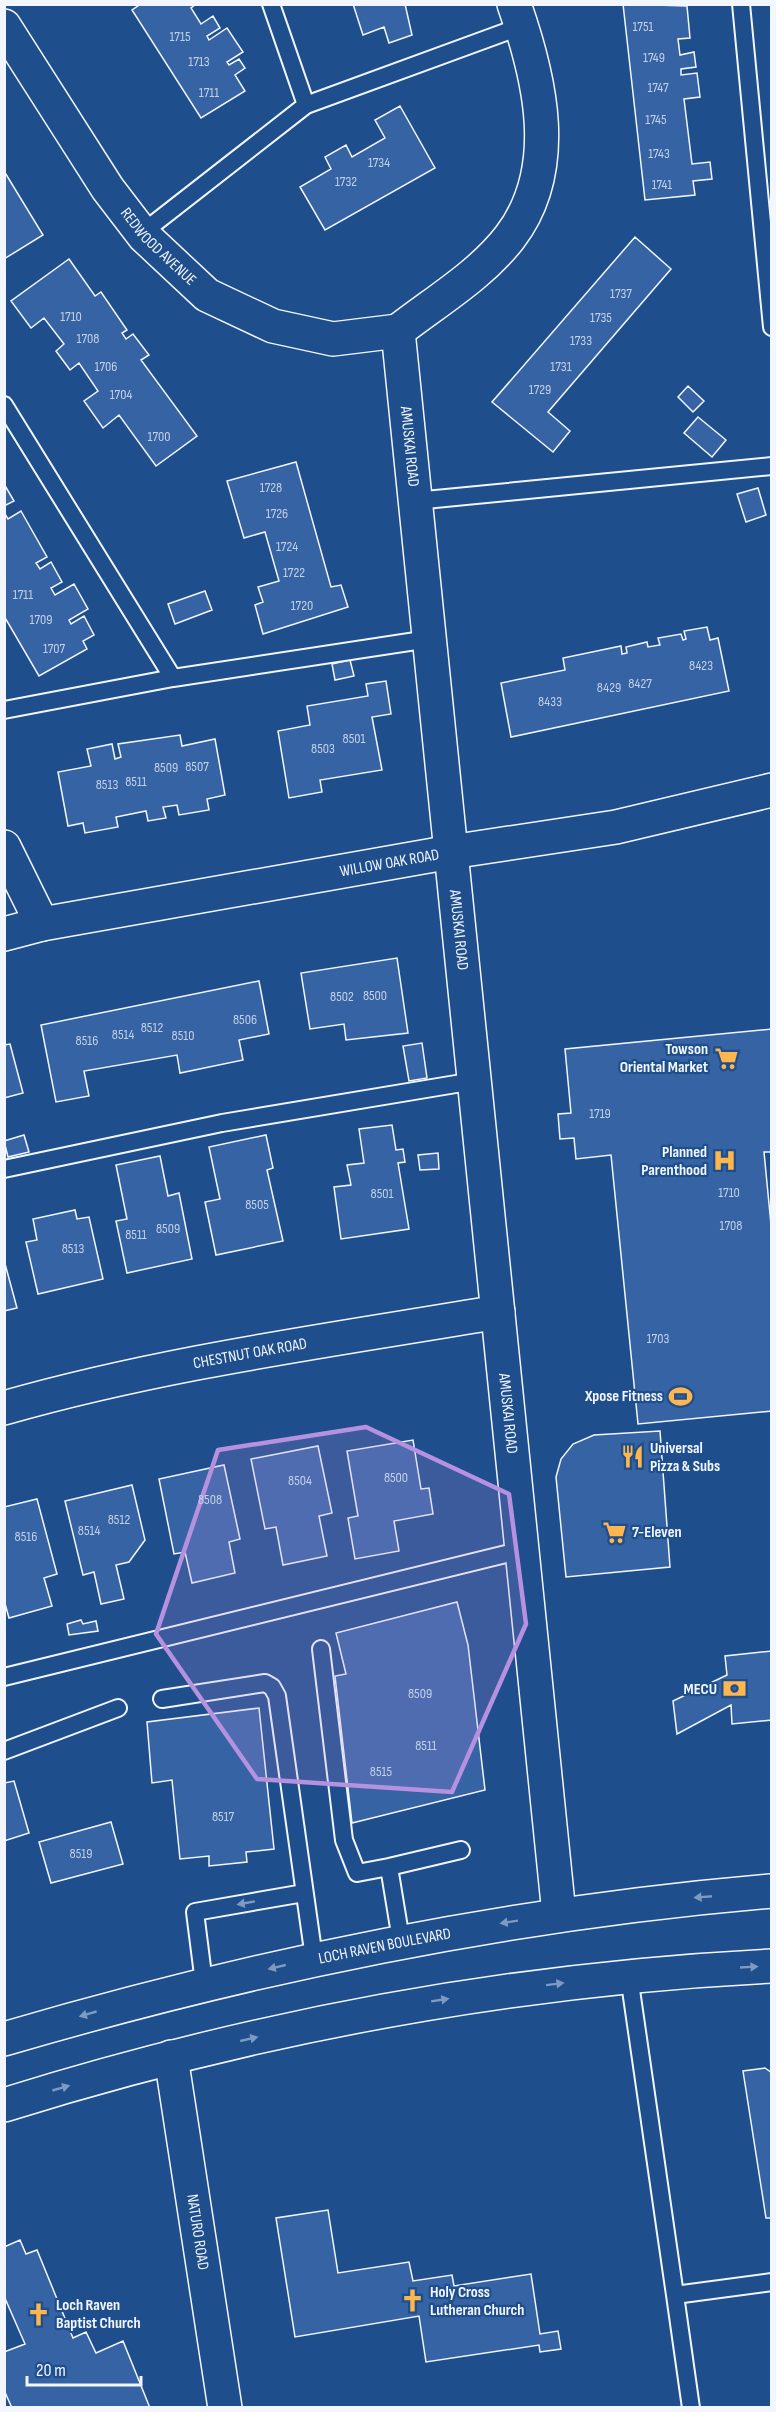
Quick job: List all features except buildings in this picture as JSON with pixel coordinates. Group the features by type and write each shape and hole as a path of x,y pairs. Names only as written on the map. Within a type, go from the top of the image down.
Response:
{"street":[{"path":"398,331 488,261 510,238 523,218 540,172 542,109 518,15"},
{"name":"REDWOOD AVENUE","path":"4,26 108,189 142,233 207,295 273,326 333,339 398,331"},
{"name":"AMUSKAI ROAD","path":"398,331 560,1914"},
{"name":"WILLOW OAK ROAD","path":"4,934 42,924 452,852 616,827 771,790"},
{"path":"4,847 42,924"},
{"name":"CHESTNUT OAK ROAD","path":"4,1408 55,1394 245,1355 498,1312"},
{"name":"LOCH RAVEN BOULEVARD","path":"4,2039 204,1983 401,1940 560,1914 771,1891"},
{"path":"4,2105 171,2057 405,2006 497,1991 629,1976 771,1966"},
{"name":"NATURO ROAD","path":"171,2057 225,2408"}],"lane":[{"path":"271,4 306,105"},
{"path":"741,4 771,327"},
{"path":"142,233 306,105 518,15"},
{"path":"4,405 173,678"},
{"path":"415,501 771,466"},
{"path":"4,710 173,678 429,639"},
{"path":"4,1169 222,1123 474,1081"},
{"path":"4,1677 522,1550"},
{"path":"321,1649 344,1840 357,1873 460,1850"},
{"path":"162,1699 265,1683 272,1687 277,1696 314,1958"},
{"path":"4,1751 118,1708"},
{"path":"389,1867 401,1940"},
{"path":"204,1983 195,1912 304,1893"},
{"path":"629,1976 692,2408"},
{"path":"675,2295 771,2282"}],"highlighted area":[{"path":"366,1427 509,1494 526,1624 452,1792 257,1779 156,1634 218,1450"}],"place":[{"name":"Towson Oriental Market","path":"726,1058"},
{"name":"Planned Parenthood","path":"725,1161"},
{"name":"Xpose Fitness","path":"681,1396"},
{"name":"Universal Pizza & Subs","path":"632,1457"},
{"name":"7-Eleven","path":"614,1532"},
{"name":"MECU","path":"735,1689"},
{"name":"Holy Cross Lutheran Church","path":"412,2301"},
{"name":"Loch Raven Baptist Church","path":"38,2314"}]}
